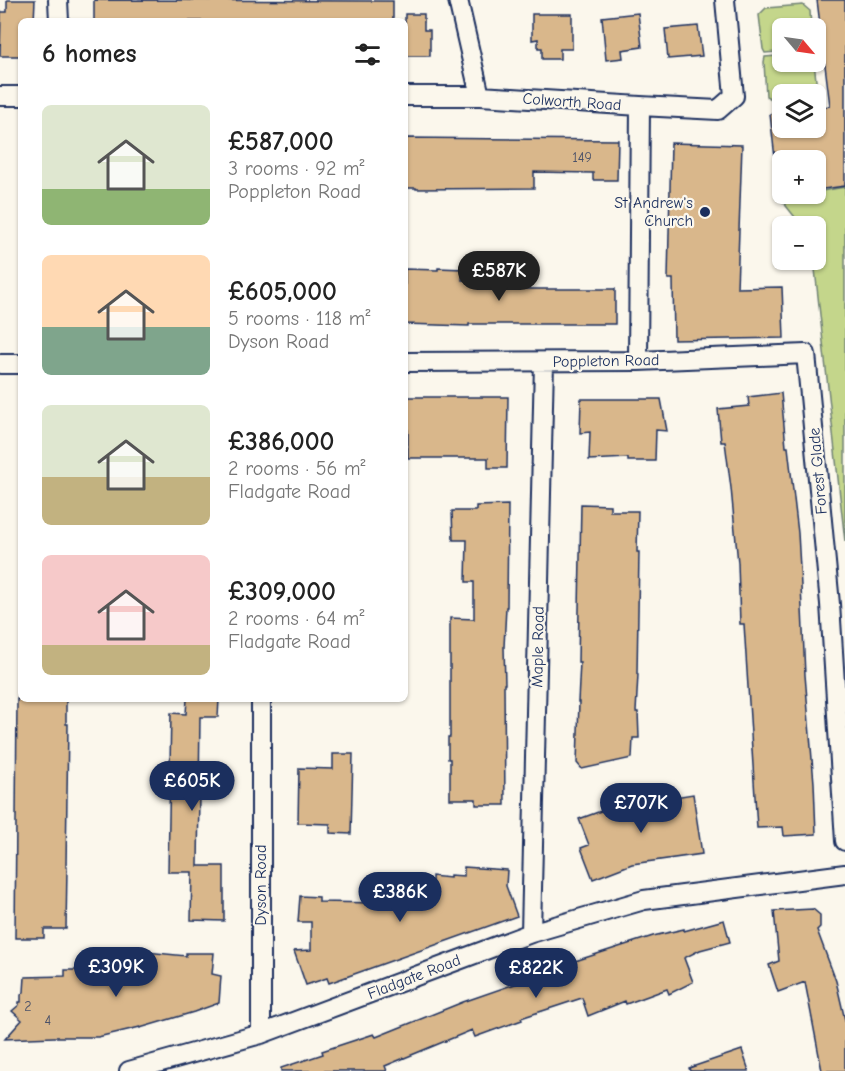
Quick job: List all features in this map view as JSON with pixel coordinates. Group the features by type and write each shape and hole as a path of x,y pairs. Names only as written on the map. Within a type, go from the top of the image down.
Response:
{"street":[{"path":"58,0 59,18"},
{"path":"458,0 480,96"},
{"name":"Colworth Road","path":"408,96 480,96 718,110 734,96 725,0"},
{"path":"0,96 18,96"},
{"path":"639,361 640,106"},
{"name":"Poppleton Road","path":"408,362 639,361 806,354"},
{"name":"Forest Glade","path":"806,354 830,604 845,841"},
{"name":"Maple Road","path":"531,933 544,362"},
{"path":"0,364 18,364"},
{"name":"Dyson Road","path":"261,702 261,1034"},
{"name":"Fladgate Road","path":"129,1071 261,1034 531,933 644,900 845,874"}],"green space":[{"path":"803,5 810,11 810,18 772,18 772,52 765,53 759,15 766,8"},
{"path":"772,56 772,72 815,72 816,84 772,84 772,99 766,96 765,57"},
{"path":"845,187 845,542 815,270 826,270 826,216 794,216 785,204 826,204 826,190"}],"building":[{"path":"7,0 35,0 34,18 18,18 18,56 0,56 1,12 7,12"},
{"path":"94,0 393,1 393,18 94,18"},
{"path":"817,0 845,0 845,186 826,189 826,150 774,150 773,138 826,138 826,107 830,106 826,72 826,18 819,18"},
{"path":"638,13 642,47 622,50 623,58 606,60 602,17"},
{"path":"405,14 424,14 424,30 430,30 430,56 408,56 408,18 405,18"},
{"path":"532,14 572,14 572,49 560,49 560,59 542,59 542,48 538,48 538,39 532,40"},
{"path":"698,26 702,56 668,59 665,29"},
{"path":"408,138 618,140 617,180 593,180 593,173 534,172 534,188 408,188"},
{"name":"St Andrew's Church","path":"671,143 742,145 737,288 782,287 784,338 674,340 673,279 668,279"},
{"path":"438,268 463,269 462,280 516,280 516,289 615,289 615,324 469,324 469,326 408,324 408,269 438,270"},
{"path":"781,393 798,533 816,834 784,836 783,827 757,828 744,624 740,624 738,563 731,488 725,442 721,442 718,409 749,406 748,397"},
{"path":"408,397 508,397 507,468 488,468 488,458 408,458"},
{"path":"581,399 661,399 667,431 656,430 655,461 628,461 628,458 589,460 590,432 580,433"},
{"path":"581,504 610,505 610,511 638,511 637,552 639,552 636,712 638,712 639,738 633,738 632,758 582,769 577,763"},
{"path":"508,505 507,607 504,647 505,805 476,805 476,799 450,799 448,737 450,737 450,618 474,619 474,582 466,582 467,540 453,540 452,511 476,511 476,506"},
{"path":"17,699 18,702 66,702 66,724 68,724 66,929 44,929 44,938 15,938"},
{"path":"187,702 219,702 218,717 200,717 198,866 224,866 224,921 191,920 192,872 168,872 171,713 186,714"},
{"path":"333,754 353,754 351,834 330,833 330,824 298,823 299,768 333,769"},
{"path":"693,794 702,854 632,864 593,879 581,848 589,845 579,819 612,807"},
{"path":"464,867 507,870 506,886 517,916 329,983 327,978 306,985 294,951 311,950 311,922 298,922 300,896 319,897 319,902 379,903 379,897 391,898 391,891 418,893 419,883 432,884 432,876 450,878 450,875 464,876"},
{"path":"813,909 820,915 820,927 817,930 836,981 845,1020 845,1071 822,1071 805,982 778,992 769,965 779,961 774,911"},
{"path":"724,920 730,942 700,950 684,958 693,982 669,994 667,989 626,1004 625,1001 588,1016 582,998 521,1018 522,1020 475,1037 472,1030 385,1066 387,1071 281,1071 281,1068 323,1054 322,1051 374,1034 376,1037 463,1002 570,965 569,963 653,936 684,929 684,931"},
{"path":"146,952 186,956 186,953 214,953 212,974 221,976 219,1003 140,1028 98,1037 5,1039 22,1020 12,1011 21,1002 25,977 65,976 65,970 146,972"},
{"path":"742,1050 749,1071 690,1071 689,1068"}],"place":[{"name":"St Andrew's Church","path":"705,212"}]}
